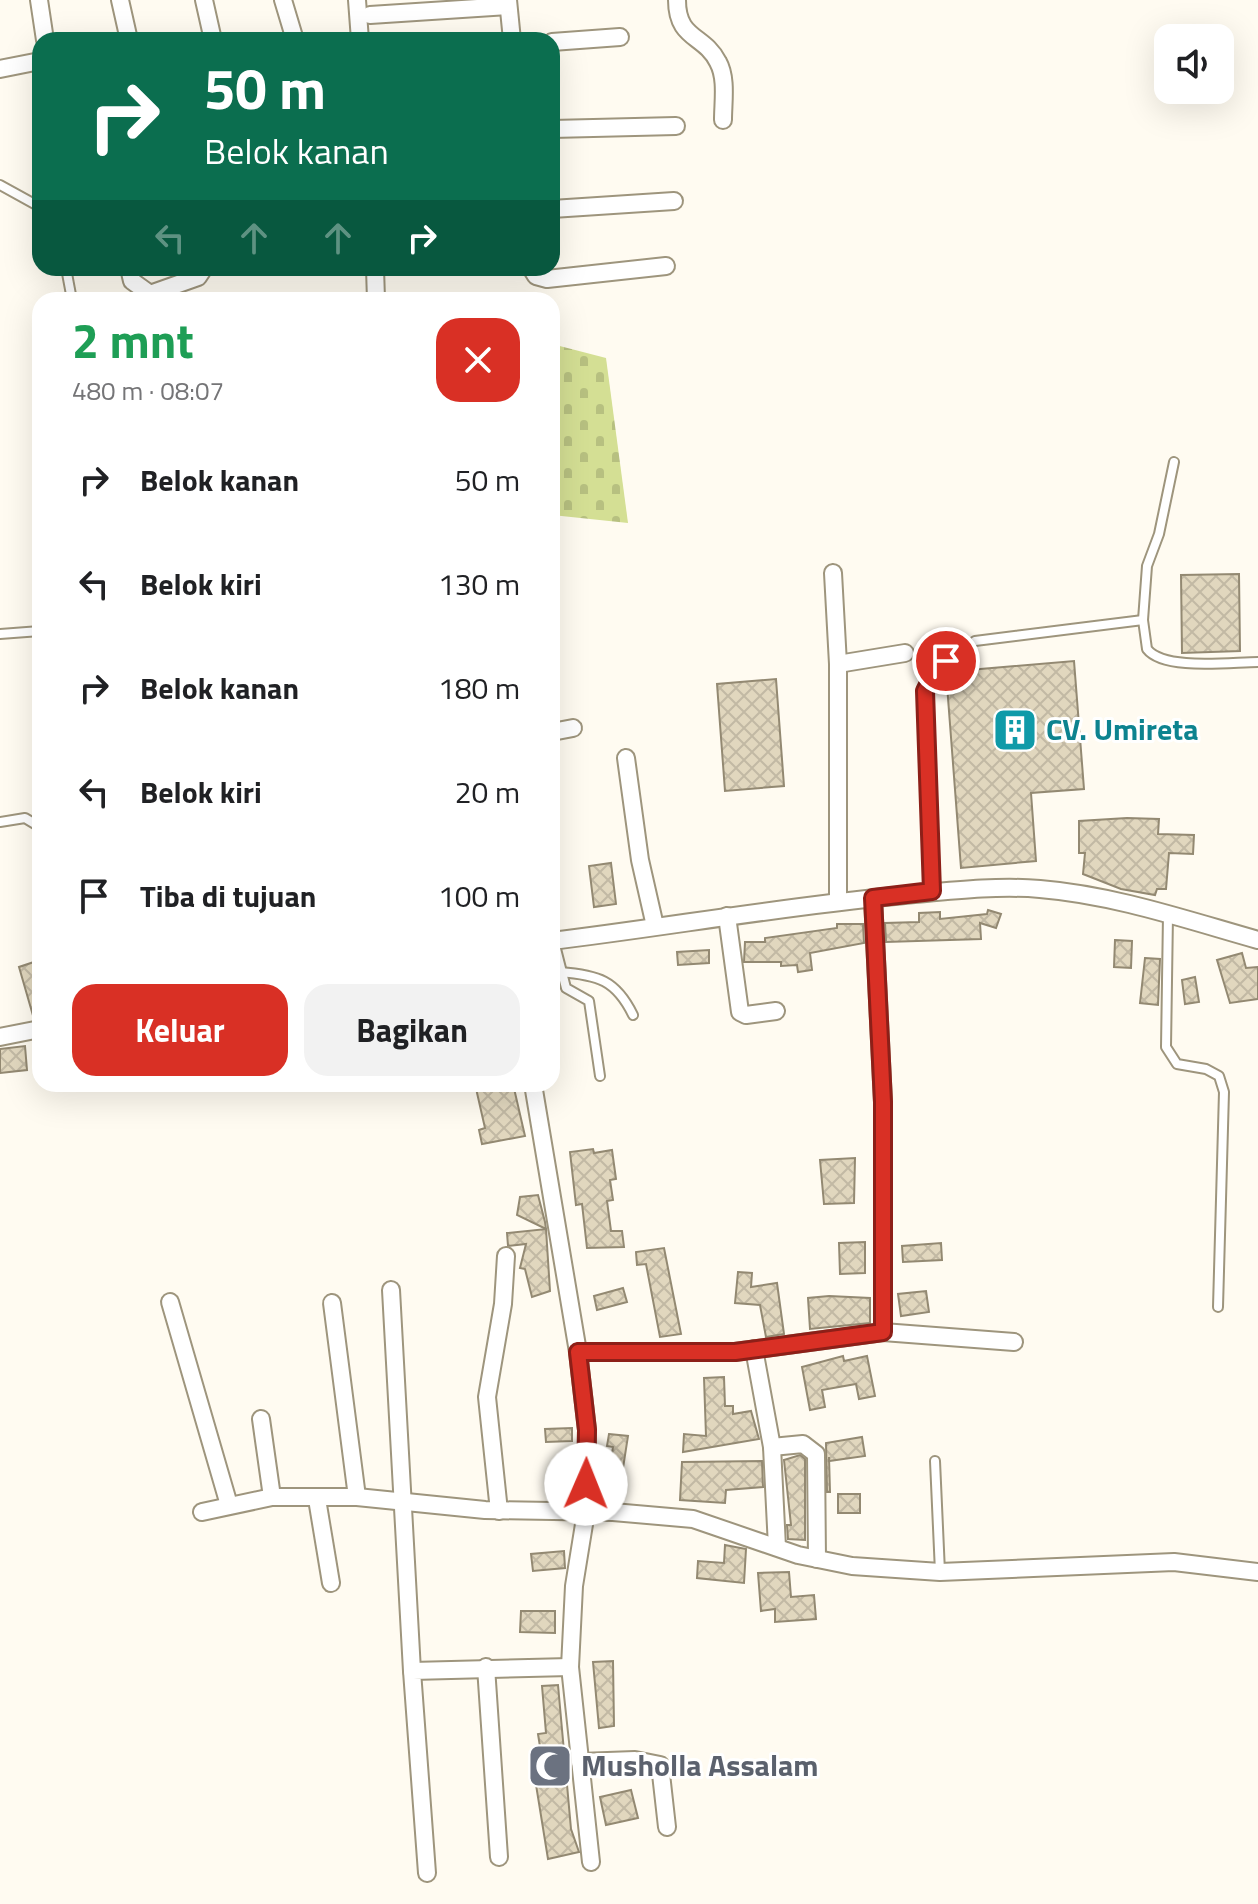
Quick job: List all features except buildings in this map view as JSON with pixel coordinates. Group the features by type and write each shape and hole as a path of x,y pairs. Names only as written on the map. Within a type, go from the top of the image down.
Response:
{"street":[{"path":"39,0 44,32"},
{"path":"120,0 127,32"},
{"path":"204,0 211,32"},
{"path":"283,0 293,32"},
{"path":"357,0 359,32"},
{"path":"677,0 682,27 711,52 721,67 723,120"},
{"path":"370,15 508,3 511,32"},
{"path":"560,41 620,37"},
{"path":"0,69 32,63"},
{"path":"560,129 676,126"},
{"path":"560,208 674,201"},
{"path":"536,276 547,279 666,266"},
{"path":"131,276 132,281 147,292"},
{"path":"156,292 199,276"},
{"path":"833,573 838,664 838,902"},
{"path":"838,664 905,653"},
{"path":"560,730 573,728"},
{"path":"626,758 640,860 655,926"},
{"path":"560,940 932,891 1040,889 1168,915 1258,940"},
{"path":"873,898 883,1102 883,1332"},
{"path":"727,916 740,1012 746,1015 776,1011"},
{"path":"0,1037 32,1031"},
{"path":"534,1092 578,1352 587,1430 586,1512 574,1586 570,1667 591,1862"},
{"path":"499,1511 487,1397 503,1304 506,1256"},
{"path":"391,1290 412,1671 427,1873"},
{"path":"170,1302 229,1505"},
{"path":"332,1303 357,1497"},
{"path":"578,1352 754,1349 883,1332 1014,1342"},
{"path":"754,1349 772,1447 777,1547"},
{"path":"261,1419 272,1497"},
{"path":"772,1447 803,1444 816,1454 817,1559"},
{"path":"202,1512 272,1497 357,1497 499,1511 586,1512 693,1519 817,1559 852,1566 940,1572 1174,1562 1258,1572"},
{"path":"317,1499 331,1583"},
{"path":"486,1667 499,1857"},
{"path":"412,1671 570,1667"},
{"path":"580,1762 635,1760 660,1765 667,1827"}],"lane":[{"path":"0,185 32,203"},
{"path":"1174,462 1159,534 1147,566 1143,620 1147,649 1160,659 1182,663 1258,662"},
{"path":"932,891 925,691 935,671 962,649 987,637 1143,620"},
{"path":"0,634 32,632"},
{"path":"0,822 25,818 32,822"},
{"path":"1168,915 1166,1047 1177,1064 1206,1069 1219,1076 1224,1092 1218,1307"},
{"path":"560,972 611,983 623,994 633,1015"},
{"path":"560,972 566,989 589,1001 600,1076"},
{"path":"935,1461 940,1572"}],"green space":[{"path":"560,346 606,358 628,523 560,516"}],"place":[{"name":"CV. Umireta","path":"1015,730"},
{"name":"Musholla Assalam","path":"550,1766"}],"route":[{"path":"586,1484 587,1430 578,1352 735,1352 883,1332 883,1102 873,898 932,891 929,875 925,691 935,671 946,661"}]}
